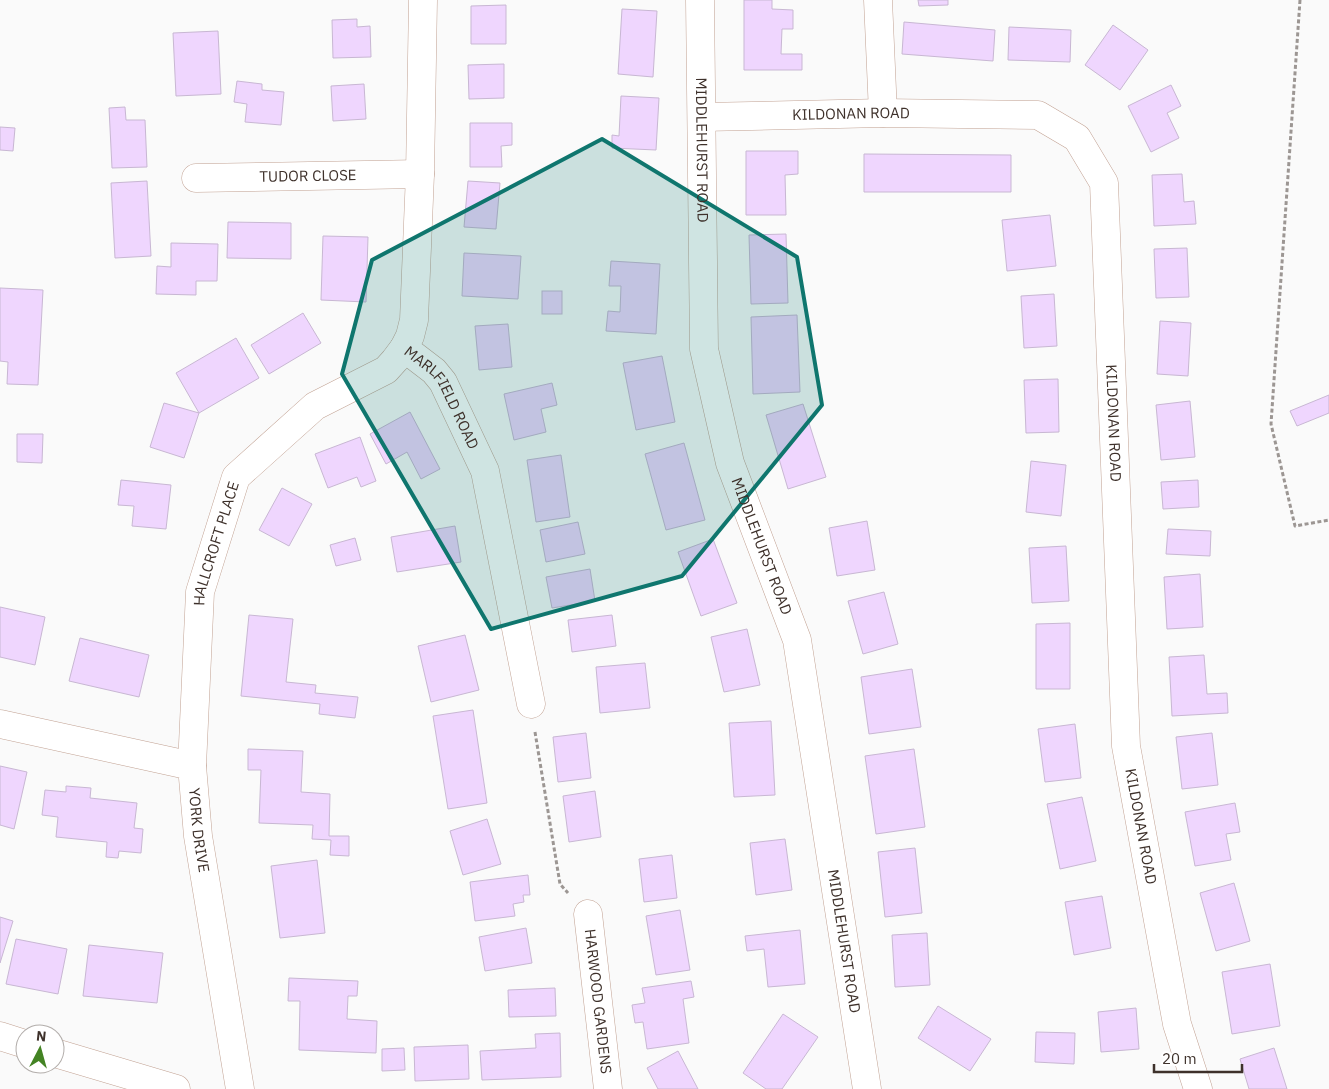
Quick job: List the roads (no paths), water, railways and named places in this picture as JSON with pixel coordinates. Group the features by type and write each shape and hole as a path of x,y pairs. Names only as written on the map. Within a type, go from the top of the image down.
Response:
{"street":[{"name":"MARLFIELD ROAD","path":"424,0 414,320 410,336 404,348 434,371 443,382 485,472 531,704"},
{"name":"MIDDLEHURST ROAD","path":"700,0 704,349 730,464 797,640 867,1089"},
{"path":"878,0 883,113"},
{"name":"KILDONAN ROAD","path":"702,118 883,113 1038,115 1077,138 1104,183 1126,746 1177,1024 1198,1089"},
{"name":"TUDOR CLOSE","path":"196,178 420,174"},
{"name":"HALLCROFT PLACE","path":"192,766 200,592 236,477 315,406 386,370 404,348"},
{"name":"YORK DRIVE","path":"0,724 192,766 198,836 240,1089"},
{"name":"HARWOOD GARDENS","path":"588,914 608,1089"},
{"path":"0,1036 15,1041"},
{"path":"65,1056 176,1089"}]}
